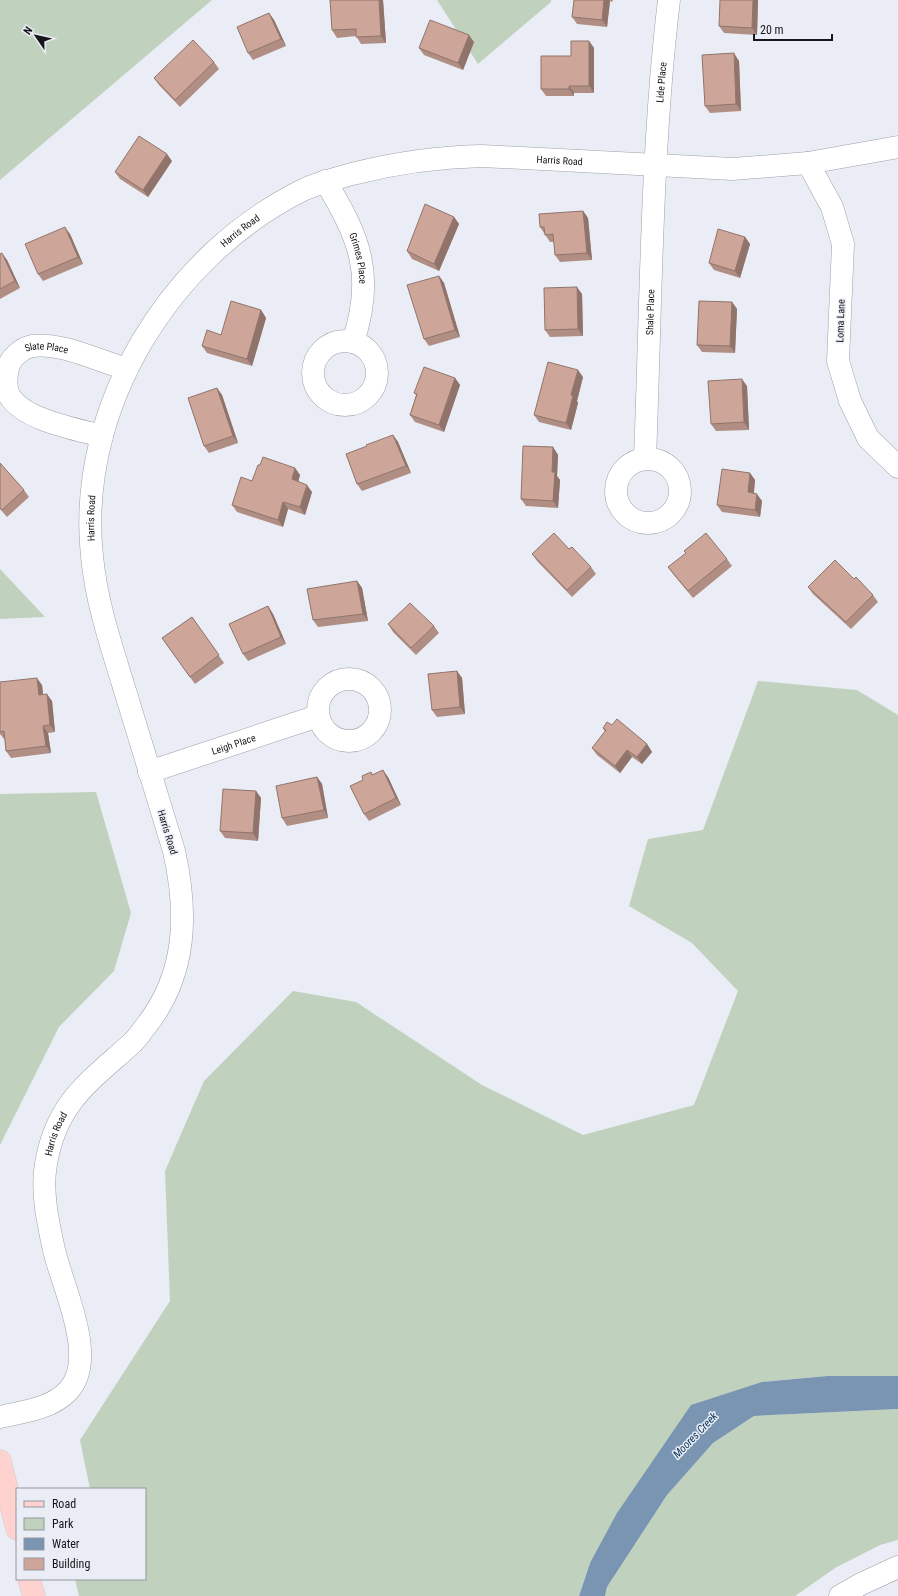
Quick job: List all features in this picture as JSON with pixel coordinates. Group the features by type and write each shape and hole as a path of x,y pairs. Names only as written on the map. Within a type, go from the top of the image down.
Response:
{"main road":[{"path":"0,1461 16,1525"},
{"path":"29,1580 34,1596"}],"street":[{"name":"Lide Place","path":"656,166 664,41 669,0"},
{"name":"Harris Road","path":"0,1417 24,1412 56,1402 69,1391 77,1375 80,1359 77,1328 54,1250 45,1195 46,1165 51,1142 62,1115 79,1091 132,1043 155,1015 169,991 179,958 183,916 181,880 174,851 99,602 91,555 91,506 96,460 111,405 126,369 165,308 191,275 226,239 263,212 304,190 325,181 380,167 446,157 482,156 733,169 808,163 898,147"},
{"name":"Loma Lane","path":"808,163 832,207 843,244 838,361 850,401 868,438 898,467"},
{"name":"Shale Place","path":"645,458 656,166"},
{"name":"Grimes Place","path":"325,181 343,210 358,243 364,272 361,320 353,342"},
{"name":"Slate Place","path":"102,436 59,424 24,410 8,393 6,379 9,365 18,353 30,346 47,346 69,351 126,369"},
{"name":"Leigh Place","path":"149,772 318,716"},
{"path":"840,1596 861,1584 898,1568"}],"green space":[{"path":"0,0 212,0 0,180"},
{"path":"437,0 551,0 551,2 478,64"},
{"path":"0,569 45,617 0,619"},
{"path":"758,681 857,690 898,715 898,1376 827,1376 762,1382 590,1563 579,1596 79,1596 75,1580 146,1580 146,1488 90,1488 80,1440 170,1301 165,1171 204,1081 293,991 356,1002 482,1085 583,1135 694,1105 738,991 692,943 629,906 648,839 703,830"},
{"path":"96,792 131,913 114,971 59,1027 0,1145 0,794"},
{"path":"898,1409 898,1540 880,1545 835,1568 795,1596 605,1596 607,1587 667,1495 713,1443 754,1416"}],"water":[{"name":"Moores Creek","path":"827,1376 898,1376 898,1409 754,1416 713,1443 667,1495 607,1587 605,1596 579,1596 590,1563 617,1513 691,1405 762,1382"}],"building":[{"path":"330,0 379,0 381,36 356,37 356,29 332,30"},
{"path":"574,0 604,0 602,20 572,17"},
{"path":"720,0 753,0 752,28 719,26"},
{"path":"269,13 281,39 248,53 237,27"},
{"path":"430,20 469,35 458,63 419,48"},
{"path":"193,40 214,62 175,100 154,78"},
{"path":"571,41 589,41 589,86 569,86 569,89 541,89 541,56 571,56"},
{"path":"734,53 736,104 705,106 702,55"},
{"path":"139,136 167,154 143,190 115,172"},
{"path":"425,204 454,217 434,264 407,251"},
{"path":"583,211 587,253 555,255 553,234 545,235 544,227 540,227 539,214"},
{"path":"65,227 78,257 38,274 25,244"},
{"path":"718,229 745,237 735,271 709,263"},
{"path":"2,253 15,281 0,289 0,254"},
{"path":"439,276 455,330 424,339 407,285"},
{"path":"577,287 578,329 545,330 544,288"},
{"path":"231,301 261,310 247,359 202,346 207,330 221,335"},
{"path":"699,301 732,302 730,346 697,345"},
{"path":"548,362 578,370 571,395 573,396 566,423 534,415"},
{"path":"424,367 455,378 439,425 410,415 417,394 414,393"},
{"path":"742,379 744,422 711,424 708,381"},
{"path":"217,388 233,436 204,446 188,398"},
{"path":"393,435 406,466 357,484 346,454"},
{"path":"523,446 553,447 552,472 555,472 553,501 521,499"},
{"path":"263,457 295,468 292,479 307,485 300,507 283,502 278,520 232,505 241,477 252,481 258,465 260,465"},
{"path":"0,463 24,490 2,510 0,508"},
{"path":"722,469 750,473 748,492 757,494 755,510 717,505"},
{"path":"554,533 569,549 572,547 591,567 567,590 532,554"},
{"path":"706,533 727,559 688,591 668,567 686,553 684,551"},
{"path":"835,560 854,579 856,577 873,595 846,622 808,587"},
{"path":"357,581 363,614 313,620 307,589"},
{"path":"410,603 434,626 411,648 388,624"},
{"path":"268,606 281,637 243,654 229,624"},
{"path":"192,617 219,655 190,677 162,638"},
{"path":"457,671 460,707 432,710 428,674"},
{"path":"37,678 39,695 47,694 50,725 43,726 46,746 6,751 4,731 0,732 0,682"},
{"path":"617,719 647,744 637,757 627,750 615,766 592,748 606,730 603,728 607,722 612,725"},
{"path":"383,770 396,798 364,814 350,786 363,780 362,776 371,772 372,775"},
{"path":"317,777 324,810 282,818 276,786"},
{"path":"223,789 256,791 253,833 220,831"}]}
